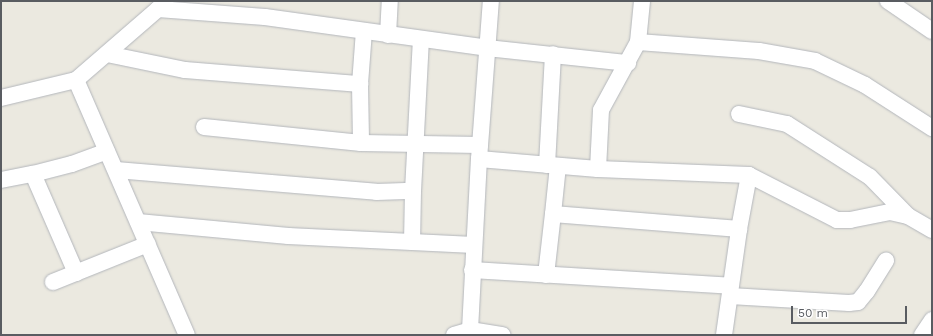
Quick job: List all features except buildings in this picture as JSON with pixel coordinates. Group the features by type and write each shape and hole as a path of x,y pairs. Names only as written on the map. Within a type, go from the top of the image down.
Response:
{"street":[{"path":"388,35 390,1"},
{"path":"470,330 479,152 491,1"},
{"path":"598,169 601,110 628,63 638,42 642,1"},
{"path":"888,1 908,7 932,31"},
{"path":"1,98 76,80 163,5 265,17 488,48 628,63"},
{"path":"361,142 360,84 364,31"},
{"path":"412,242 413,191 421,39"},
{"path":"638,42 759,51 815,61 865,85 932,128"},
{"path":"107,54 185,70 360,84"},
{"path":"546,275 553,214 553,54"},
{"path":"76,80 187,335"},
{"path":"739,114 787,124 870,177 908,216 932,230"},
{"path":"204,127 361,142 416,144 479,152 552,165 598,169 749,175 837,220 850,220 890,212 908,216"},
{"path":"1,180 72,164 107,151"},
{"path":"116,170 376,192 413,191"},
{"path":"33,174 76,273"},
{"path":"724,335 739,229 749,175"},
{"path":"553,214 739,229"},
{"path":"138,222 288,236 474,245"},
{"path":"53,282 148,244"},
{"path":"472,270 730,291 849,304 858,302 867,291 886,261"},
{"path":"922,335 932,320"},
{"path":"454,335 470,330 503,335"}]}
